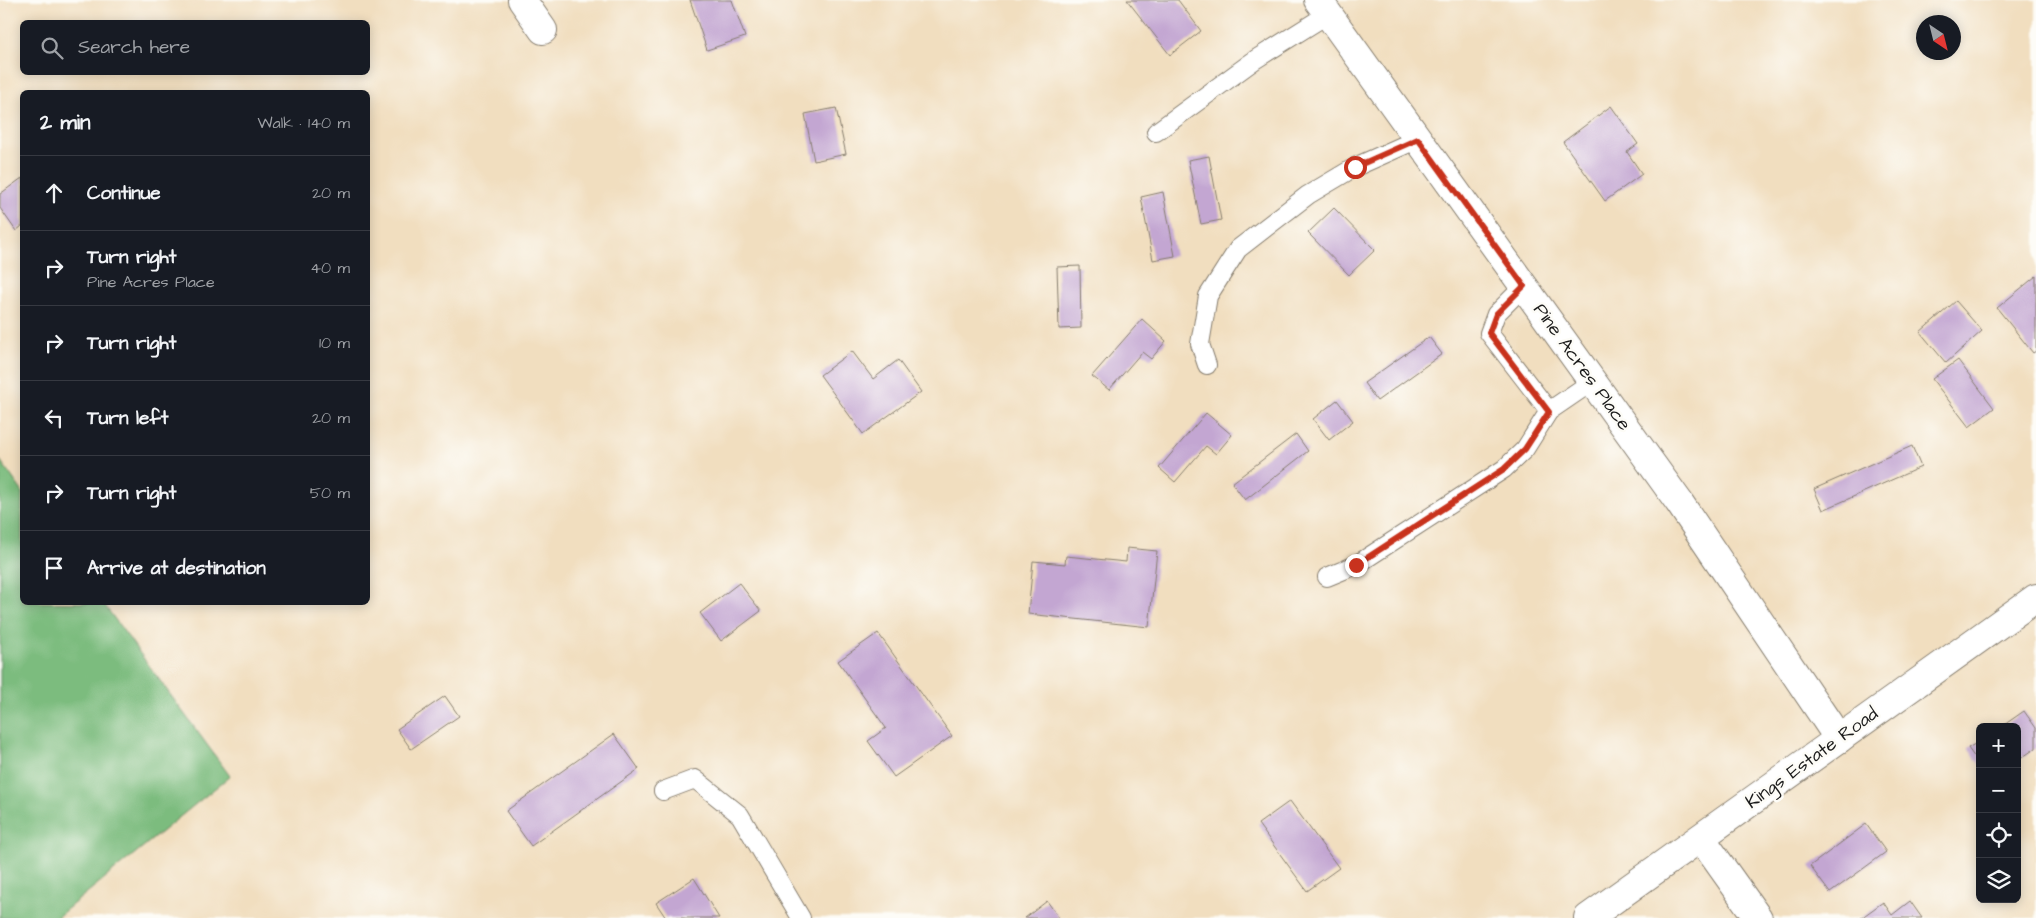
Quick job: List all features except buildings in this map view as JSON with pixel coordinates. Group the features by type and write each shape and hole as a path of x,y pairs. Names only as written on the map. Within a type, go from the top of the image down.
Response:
{"street":[{"path":"522,0 543,30"},
{"name":"Pine Acres Place","path":"1323,7 1680,502 1839,739"},
{"name":"Kings Estate Road","path":"1588,918 2036,598"},
{"path":"1701,838 1758,918"}],"lane":[{"path":"1156,132 1323,7"},
{"path":"1207,365 1200,344 1208,296 1238,249 1308,195 1355,167 1418,139"},
{"path":"1524,286 1496,314 1489,333 1549,412"},
{"path":"1327,577 1356,565 1504,469 1525,449 1549,412 1593,381"},
{"path":"663,791 695,779 740,815 801,918"}],"green space":[{"path":"0,460 20,488 20,605 104,605 230,776 56,918 0,918"}],"route":[{"path":"1355,167 1418,139 1524,286 1496,314 1489,333 1549,412 1525,449 1504,469 1356,565"}]}
